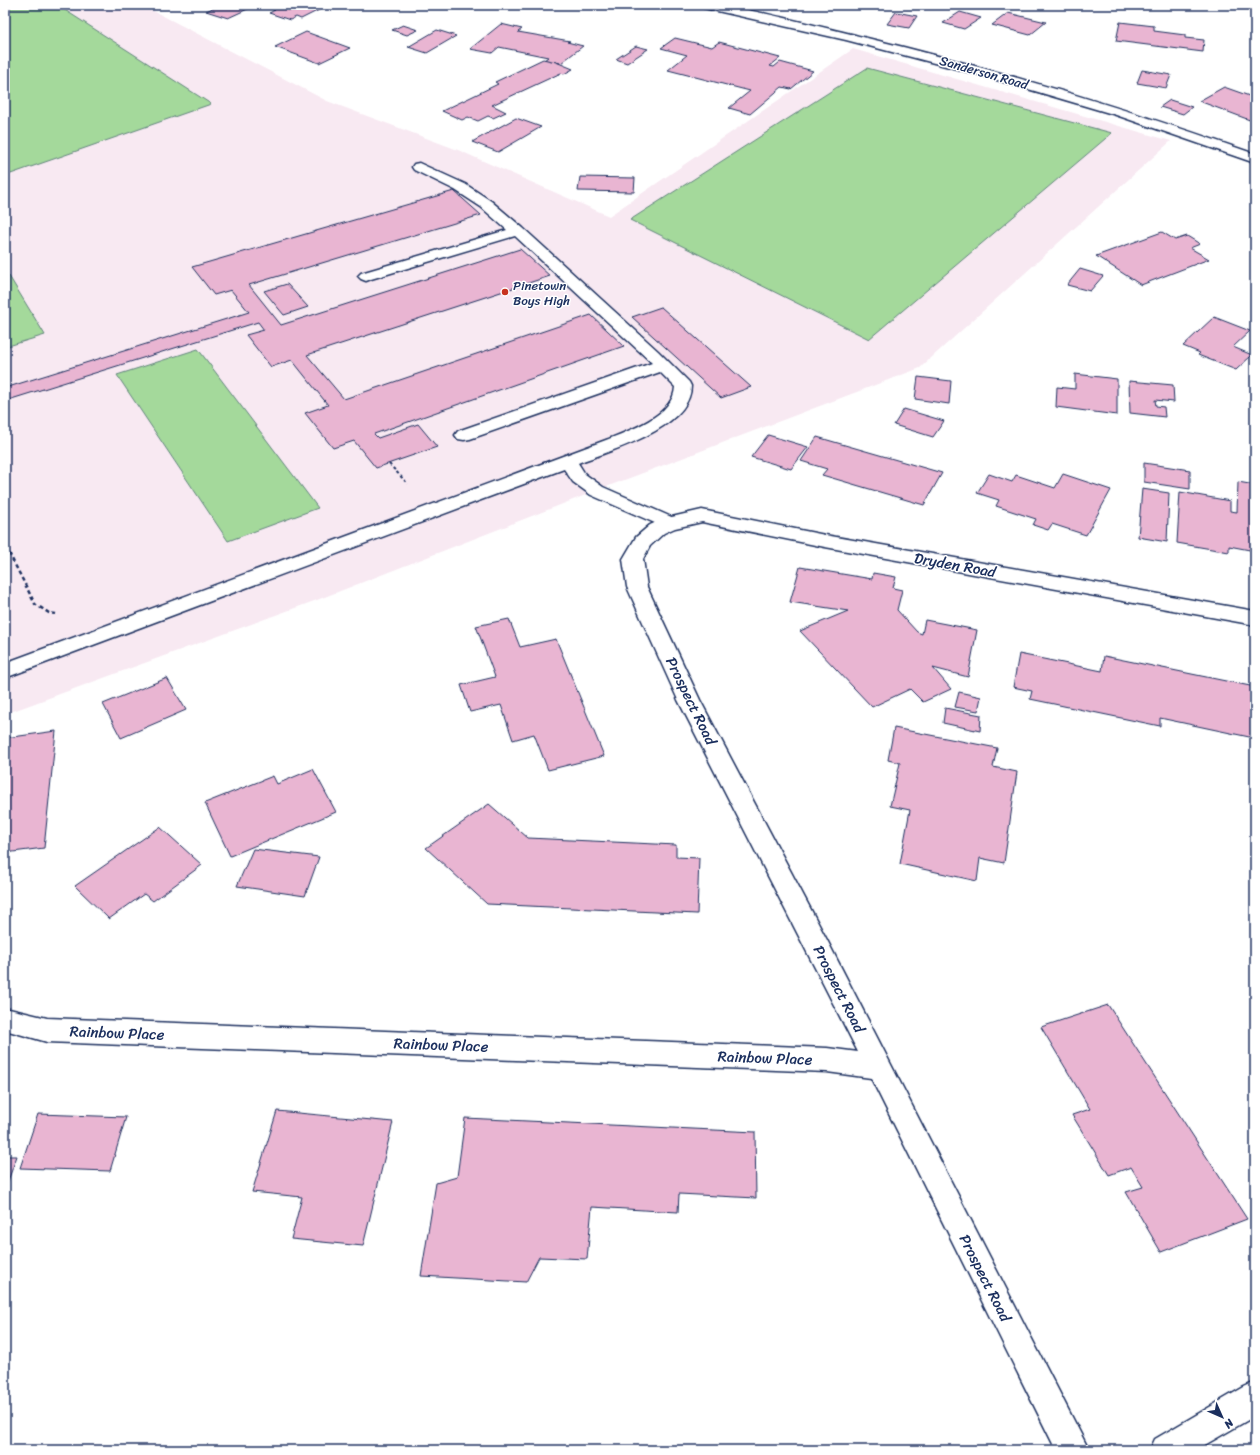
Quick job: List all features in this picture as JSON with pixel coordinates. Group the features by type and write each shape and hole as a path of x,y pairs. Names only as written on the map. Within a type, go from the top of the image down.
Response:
{"street":[{"name":"Sanderson Road","path":"708,5 810,27 979,70 1125,114 1255,159"},
{"name":"Dryden Road","path":"664,526 702,516 825,542 1255,618"},
{"name":"Prospect Road","path":"664,526 642,542 633,559 637,587 689,700 1073,1450"},
{"name":"Rainbow Place","path":"5,1018 47,1030 819,1060 878,1067"},
{"path":"1166,1450 1255,1398"}],"lane":[{"path":"5,671 568,460 650,428 672,411 681,400 683,386 663,365 518,231 486,204 460,187 419,167"},
{"path":"366,276 518,231"},
{"path":"464,435 663,365"},
{"path":"568,460 579,478 598,491 664,526"}],"path":[{"path":"390,464 409,485"},
{"path":"5,544 35,604 49,613 62,614"}],"shaded area":[{"name":"Pinetown Boys High","path":"5,5 142,5 327,101 458,150 609,216 853,49 1171,141 920,368 619,482 317,600 5,714"}],"green space":[{"path":"5,5 57,5 211,104 5,176"},
{"path":"867,68 1112,133 869,339 630,220"},
{"path":"9,276 45,335 5,347 5,277"},
{"path":"198,349 318,508 228,541 117,375"}],"building":[{"path":"220,5 244,5 252,7 228,18 206,11"},
{"path":"281,5 329,5 301,19 296,17 290,20 269,13 275,10 272,9"},
{"path":"896,12 917,16 909,28 887,24"},
{"path":"960,12 981,18 964,29 943,23"},
{"path":"1008,13 1046,22 1030,35 992,25"},
{"path":"1120,22 1154,26 1154,31 1185,35 1185,38 1204,40 1203,52 1116,41"},
{"path":"501,24 522,29 518,32 570,41 567,42 583,46 561,63 544,60 548,57 499,47 492,53 470,49"},
{"path":"403,25 418,30 407,35 392,30"},
{"path":"437,30 456,36 427,53 408,47"},
{"path":"306,32 350,48 319,63 275,47"},
{"path":"675,38 712,47 719,42 780,58 770,66 774,67 780,62 813,71 791,89 782,87 750,114 729,108 750,91 668,70 687,55 661,48"},
{"path":"636,46 648,49 627,63 616,59"},
{"path":"543,59 556,62 573,69 564,74 561,73 492,105 506,112 493,118 488,116 478,121 468,117 462,120 442,111 498,84 495,82"},
{"path":"1142,70 1171,75 1166,88 1137,83"},
{"path":"1224,87 1255,98 1255,122 1199,101"},
{"path":"1170,100 1192,107 1183,114 1160,107"},
{"path":"516,118 541,127 498,152 472,142"},
{"path":"580,177 635,178 634,192 578,191"},
{"path":"454,191 481,215 249,285 281,325 520,249 550,276 307,355 344,399 591,315 624,346 374,434 378,438 418,424 437,447 376,468 354,441 333,448 305,413 328,405 292,360 271,367 246,335 264,330 258,322 5,401 5,388 249,312 231,290 214,295 192,267"},
{"path":"1162,232 1175,240 1187,236 1200,244 1190,248 1209,259 1141,285 1096,256"},
{"path":"1080,269 1103,276 1090,291 1067,285"},
{"path":"287,284 308,307 284,315 264,291"},
{"path":"661,307 751,387 721,398 632,317"},
{"path":"1214,317 1250,331 1233,347 1252,355 1236,370 1198,355 1200,353 1183,346"},
{"path":"1075,374 1117,379 1117,415 1056,407 1057,387 1075,389"},
{"path":"918,377 951,381 949,404 915,399"},
{"path":"1129,381 1173,385 1174,402 1155,400 1156,406 1164,407 1165,417 1130,413"},
{"path":"904,409 944,421 933,437 894,425"},
{"path":"768,435 808,447 791,469 751,457"},
{"path":"817,437 942,473 924,505 822,475 827,469 801,461"},
{"path":"1144,463 1190,470 1190,489 1144,482"},
{"path":"989,474 1012,482 1016,475 1055,488 1063,474 1111,490 1086,535 1052,524 1048,530 1033,525 1036,519 996,506 999,500 977,493"},
{"path":"1238,482 1255,485 1255,551 1229,546 1229,552 1177,543 1180,492 1230,501 1230,511 1237,512"},
{"path":"1142,489 1169,493 1167,542 1138,537"},
{"path":"800,567 872,579 873,573 896,577 893,588 902,590 897,610 917,632 922,634 925,620 977,630 968,677 933,668 951,689 923,702 910,689 872,707 800,631 848,611 790,602"},
{"path":"509,619 520,647 556,639 604,756 548,770 534,734 513,740 501,705 470,712 461,685 495,677 476,626"},
{"path":"1019,654 1102,671 1104,656 1255,687 1254,738 1160,718 1160,726 1030,699 1032,691 1013,687"},
{"path":"167,678 186,710 121,738 103,704"},
{"path":"959,692 981,697 978,711 955,707"},
{"path":"945,708 981,715 980,731 943,723"},
{"path":"894,728 997,748 993,767 1017,772 1004,863 980,858 977,881 900,864 910,810 890,806 900,763 888,760"},
{"path":"56,731 44,848 5,853 5,738"},
{"path":"313,769 336,812 230,856 205,803 273,776 277,784"},
{"path":"489,804 528,838 676,845 676,857 699,858 697,914 487,904 426,848"},
{"path":"160,827 202,865 153,901 144,894 109,919 75,886"},
{"path":"253,849 319,857 305,896 237,886"},
{"path":"1108,1005 1247,1219 1161,1252 1126,1192 1143,1187 1131,1167 1109,1175 1072,1115 1090,1109 1041,1027"},
{"path":"277,1111 393,1122 363,1246 291,1239 302,1197 252,1192"},
{"path":"38,1114 126,1117 110,1171 20,1168"},
{"path":"465,1118 755,1132 756,1198 679,1194 678,1212 592,1207 587,1259 539,1257 526,1282 421,1276 436,1183 457,1177"},
{"path":"5,1156 17,1156 5,1189"}],"place":[{"name":"Pinetown Boys High","path":"505,292"}]}
